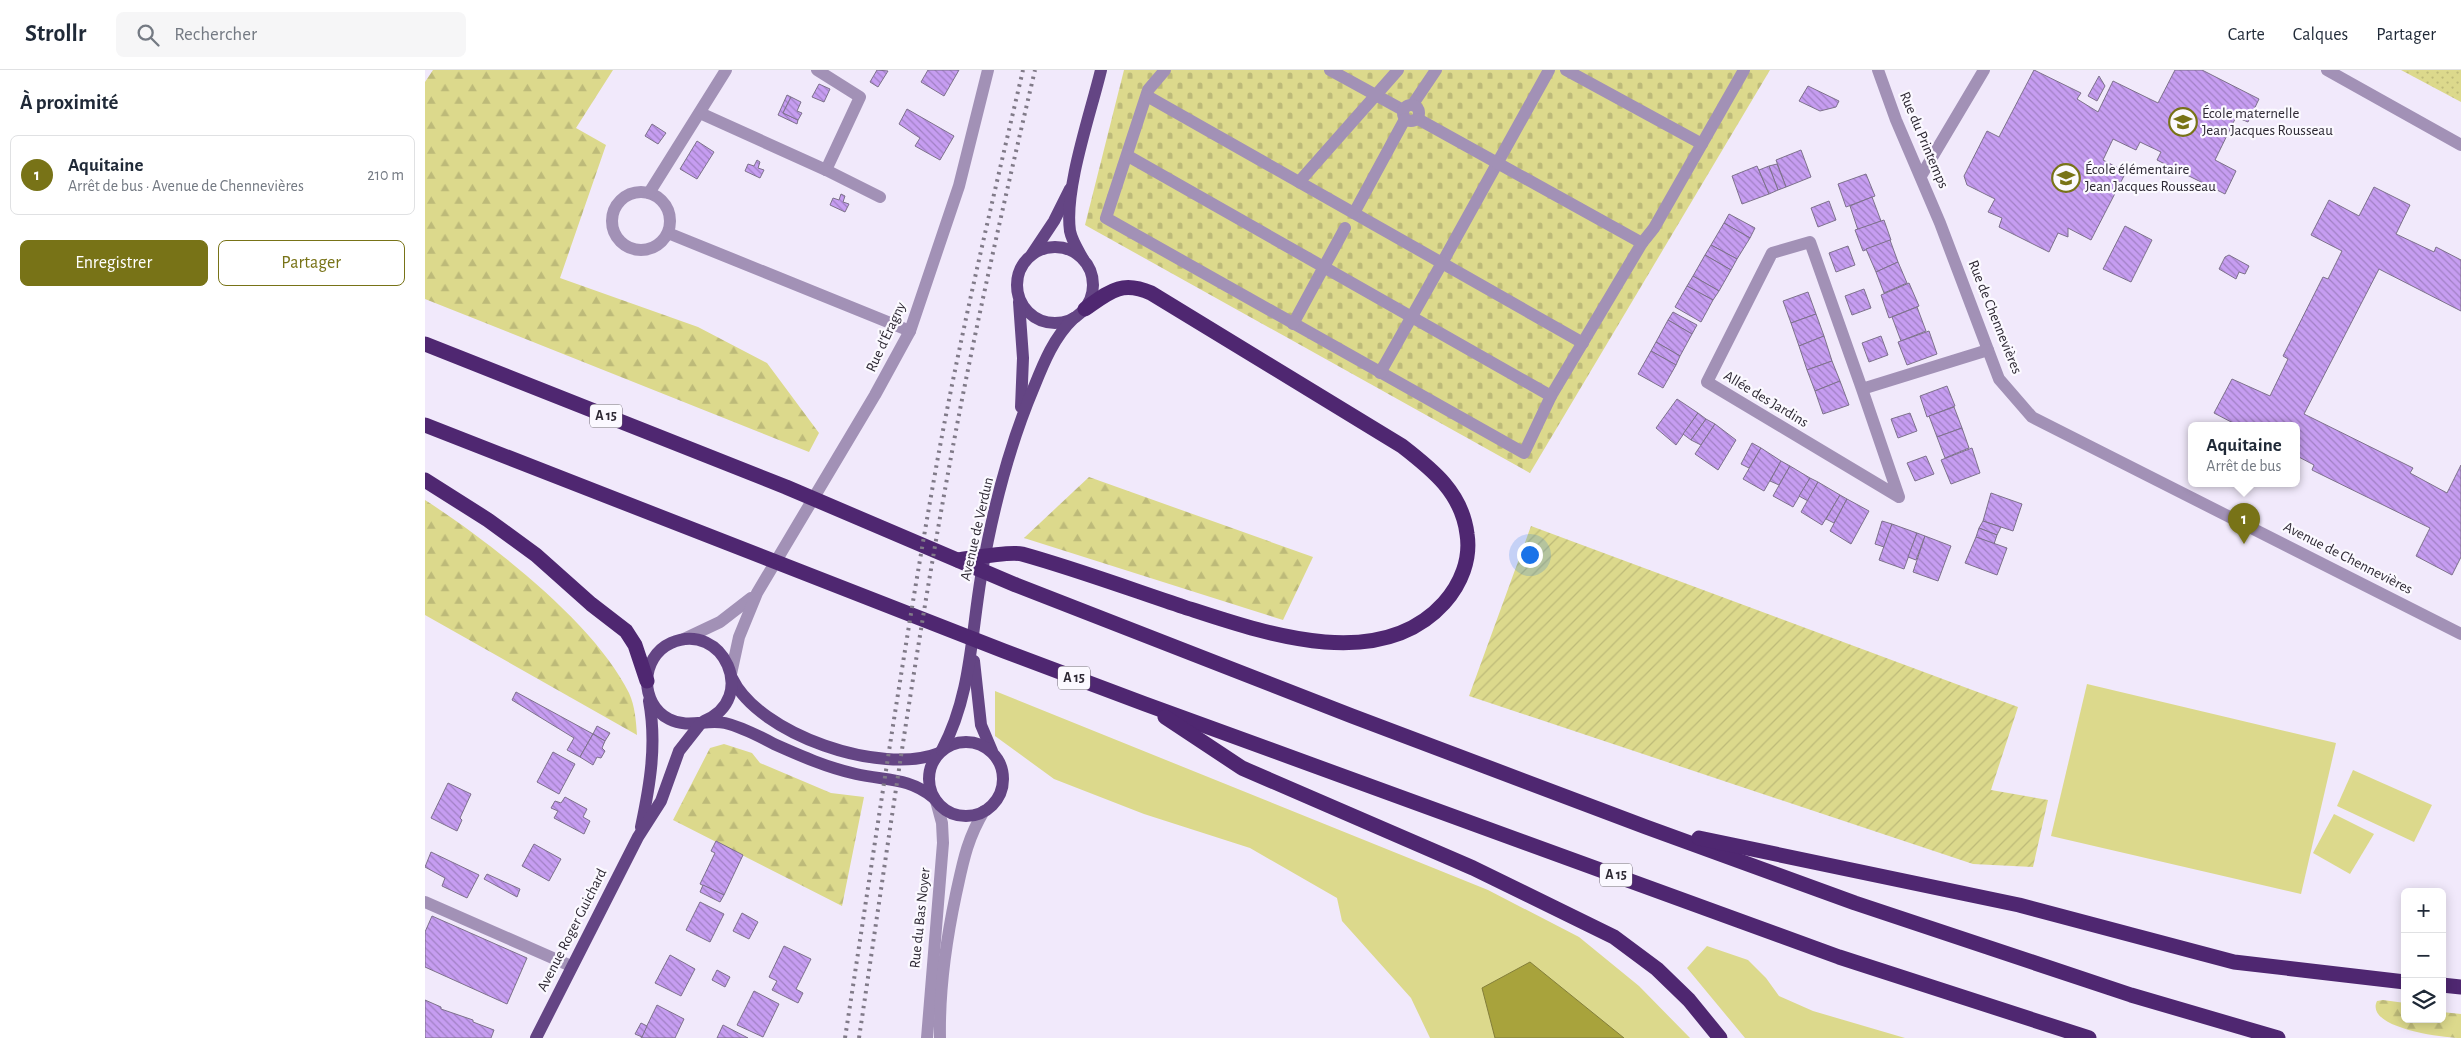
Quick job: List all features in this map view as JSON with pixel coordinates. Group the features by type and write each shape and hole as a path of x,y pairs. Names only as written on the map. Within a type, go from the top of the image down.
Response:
{"highway":[{"path":"957,560 1019,554 1251,628 1324,643 1356,643 1382,638 1421,622 1437,611 1451,596 1460,581 1467,558 1466,520 1458,502 1434,471 1402,446 1151,293 1133,287 1119,288 1079,314"},
{"name":"A 15","path":"425,344 786,488 1016,585 1352,716 1646,827 1883,912 2131,995 2278,1038"},
{"name":"A 15","path":"425,425 1003,651 1145,704 1839,957 2089,1038"},
{"path":"425,480 488,520 536,555 598,610 626,631 635,645 647,687"},
{"path":"1145,704 1242,768 1473,868 1614,937 1657,969 1689,1000 1720,1038"},
{"path":"1646,827 2019,905 2234,962 2401,982"},
{"path":"2446,985 2461,987"}],"main road":[{"path":"1073,183 1045,236 1018,275 1019,297 1026,310 1045,322 1059,323 1079,314 1093,288 1091,274 1073,239 1070,228 1073,183 1101,70"},
{"path":"1030,257 1043,249 1058,248 1072,252 1084,261"},
{"name":"Avenue de Verdun","path":"1019,297 1023,358 1020,419"},
{"name":"Avenue de Verdun","path":"941,751 958,714 973,648 981,576 1020,419 1051,348 1062,330 1079,314"},
{"path":"695,640 711,645 724,658 731,675 744,696 760,711 800,735 836,750 873,758 898,760 925,758 953,744 969,742 985,746 994,754 1002,769 1003,785 997,800 984,811 969,816 957,815 945,810 922,788 905,781 856,774 810,760 734,726 703,722 687,724 669,720 656,708 647,687 651,664 657,654 677,641 695,640"},
{"name":"Avenue de Verdun","path":"973,648 981,725 994,754"},
{"path":"703,722 715,716 726,703 732,686 731,675"},
{"name":"Avenue Roger Guichard","path":"639,837 653,758 654,734 647,687"},
{"name":"Avenue Roger Guichard","path":"536,1038 571,966 639,837 667,790 679,751 703,722"},
{"path":"935,800 929,787 929,774 932,763 941,751"}],"street":[{"path":"649,193 726,70"},
{"path":"817,70 860,98 826,170"},
{"name":"Rue d'Éragny","path":"731,675 739,637 757,593 875,395 910,331 959,186 988,70"},
{"path":"1165,70 1148,90 1128,156 1106,218 1524,453 1551,396 1642,243 1654,228 1744,70"},
{"path":"1330,70 1642,243"},
{"path":"1299,182 1397,70"},
{"path":"1354,213 1436,70"},
{"path":"1381,373 1549,70"},
{"path":"1566,70 1702,144"},
{"name":"Rue du Printemps","path":"1878,70 1896,120 1940,223"},
{"path":"1921,176 1984,70"},
{"path":"2327,70 2345,74 2354,86 2461,145"},
{"path":"1147,96 1583,343"},
{"path":"700,113 826,170 880,197"},
{"path":"1128,156 1551,396"},
{"path":"649,193 658,197 665,205 670,224 667,233 655,246 637,249 627,246 615,233 613,214 617,205 631,194 649,193"},
{"name":"Rue de Chennevières","path":"1940,223 1999,380 2031,417"},
{"path":"1293,324 1345,228"},
{"path":"667,233 910,331"},
{"name":"Allée des Jardins","path":"1810,242 1862,389 1899,498 1707,382 1772,254 1810,242"},
{"path":"1862,389 1988,350"},
{"name":"Avenue de Chennevières","path":"2031,417 2223,512 2461,634"},
{"name":"Rue d'Éragny","path":"677,641 696,635 720,622 757,593"},
{"name":"Rue du Bas Noyer","path":"927,1038 942,851 942,823 935,800"},
{"name":"Rue du Bas Noyer","path":"940,1038 942,977 951,919 966,845 984,811"},
{"path":"425,902 571,966"}],"green space":[{"path":"433,70 613,70 576,128 606,145 560,278 698,327 767,363 819,433 809,452 425,299 425,82"},
{"path":"1124,70 1770,70 1530,473 1085,225"},
{"path":"2401,70 2461,70 2461,102"},
{"path":"1089,477 1313,557 1283,620 1024,538"},
{"path":"425,500 480,538 509,561 567,612 592,639 613,666 629,693 634,708 637,735 425,615"},
{"path":"1531,526 2018,707 1991,790 2048,800 2033,867 1973,864 1469,696"},
{"path":"2087,684 2336,743 2301,894 2051,836"},
{"path":"995,691 1488,890 1579,937 1639,986 1690,1038 1430,1038 1411,998 1342,921 1337,898 1250,848 1144,814 1054,779 995,736"},
{"path":"724,744 752,753 760,763 831,793 864,797 842,906 673,820 710,748"},
{"path":"2353,770 2432,805 2414,842 2337,806"},
{"path":"2334,814 2374,834 2350,874 2313,853"},
{"path":"1707,946 1748,960 1766,978 1779,996 1813,1011 1905,1038 1745,1038 1687,968"},
{"path":"2377,1001 2401,1002 2401,1023 2446,1023 2446,1012 2461,1014 2461,1038 2439,1036 2393,1025 2382,1018 2376,1010"}],"shaded area":[{"path":"1530,962 1624,1038 1495,1038 1482,988"}],"building":[{"path":"877,70 888,71 878,87 870,82"},
{"path":"928,70 959,70 944,96 921,82"},
{"path":"2034,70 2081,93 2077,99 2098,112 2113,81 2158,103 2175,70 2202,70 2259,99 2248,122 2236,117 2215,160 2236,171 2225,194 2157,160 2161,152 2140,142 2136,150 2113,139 2103,160 2126,172 2091,240 2068,228 2068,237 2058,233 2049,252 1999,227 2002,218 1988,212 1995,199 1967,185 1964,176 1987,131 1999,137"},
{"path":"2099,76 2105,86 2097,101 2088,96"},
{"path":"819,84 830,89 824,102 812,97"},
{"path":"1808,86 1839,101 1836,107 1820,111 1799,101"},
{"path":"787,95 791,97 783,113 798,120 797,124 778,115"},
{"path":"791,97 801,102 797,111 802,113 798,120 783,113"},
{"path":"907,109 954,136 940,160 915,146 920,138 899,124"},
{"path":"652,124 666,133 658,144 645,136"},
{"path":"697,141 714,152 697,179 680,169"},
{"path":"1801,150 1811,177 1786,187 1776,160"},
{"path":"757,160 760,162 758,168 764,170 760,178 745,171 748,164 754,166"},
{"path":"1777,164 1786,187 1778,190 1769,166"},
{"path":"1757,166 1769,194 1742,204 1732,176"},
{"path":"1769,166 1778,190 1769,194 1759,170"},
{"path":"1866,174 1875,196 1846,207 1838,184"},
{"path":"2374,187 2410,205 2396,234 2434,252 2436,247 2461,260 2461,311 2379,269 2304,414 2413,468 2410,473 2447,493 2461,465 2461,557 2452,575 2416,556 2430,528 2312,470 2314,465 2300,458 2300,422 2231,422 2214,413 2232,379 2270,396 2288,359 2283,356 2323,277 2328,279 2342,251 2311,235 2329,200 2359,216"},
{"path":"841,194 845,196 843,202 849,204 845,212 830,205 833,198 839,200"},
{"path":"1872,197 1881,221 1858,230 1850,206"},
{"path":"1829,201 1836,220 1818,227 1811,208"},
{"path":"1729,214 1755,228 1750,238 1724,223"},
{"path":"1884,220 1891,240 1863,251 1855,230"},
{"path":"1724,223 1750,238 1737,259 1711,245"},
{"path":"2125,226 2152,240 2131,282 2103,269"},
{"path":"1890,240 1898,262 1876,272 1866,249"},
{"path":"1711,245 1737,259 1731,270 1705,255"},
{"path":"1848,246 1855,265 1836,272 1829,253"},
{"path":"1705,255 1731,270 1719,291 1693,276"},
{"path":"2229,255 2249,266 2245,274 2239,272 2236,279 2219,269 2225,257"},
{"path":"1898,262 1907,283 1884,293 1876,272"},
{"path":"1693,276 1719,291 1713,300 1687,286"},
{"path":"1909,283 1919,306 1889,318 1881,295"},
{"path":"1687,286 1713,300 1701,322 1675,307"},
{"path":"1864,289 1871,308 1852,315 1845,296"},
{"path":"1808,292 1816,314 1791,323 1783,301"},
{"path":"1917,307 1926,331 1901,341 1892,317"},
{"path":"1673,312 1697,325 1692,334 1668,320"},
{"path":"1816,314 1824,336 1799,346 1791,323"},
{"path":"1668,320 1692,334 1680,356 1656,342"},
{"path":"1929,331 1937,354 1907,365 1898,342"},
{"path":"1824,336 1832,361 1807,370 1799,346"},
{"path":"1881,336 1888,355 1869,362 1862,343"},
{"path":"1656,342 1680,356 1676,365 1651,351"},
{"path":"1651,351 1676,365 1663,388 1638,374"},
{"path":"1832,361 1840,381 1815,391 1807,370"},
{"path":"1840,381 1849,405 1823,414 1815,391"},
{"path":"1947,386 1955,406 1927,417 1920,396"},
{"path":"1677,399 1698,413 1676,445 1656,428"},
{"path":"1954,407 1962,428 1937,437 1929,416"},
{"path":"1698,413 1706,419 1691,440 1683,434"},
{"path":"1910,413 1917,431 1898,438 1891,419"},
{"path":"1706,419 1715,424 1701,445 1691,440"},
{"path":"1715,424 1736,440 1718,470 1695,454"},
{"path":"1962,428 1969,448 1945,458 1937,437"},
{"path":"1752,443 1761,448 1749,468 1741,464"},
{"path":"1761,448 1781,461 1764,491 1743,479"},
{"path":"1972,448 1980,473 1951,484 1941,460"},
{"path":"1926,456 1934,474 1915,481 1907,463"},
{"path":"1781,461 1790,466 1779,485 1770,481"},
{"path":"1790,466 1810,478 1793,507 1773,496"},
{"path":"1810,478 1818,482 1808,501 1799,496"},
{"path":"1818,482 1840,495 1822,525 1801,512"},
{"path":"1991,493 2022,504 2013,531 1983,521"},
{"path":"1840,495 1847,499 1834,523 1826,519"},
{"path":"1847,499 1869,511 1851,544 1830,531"},
{"path":"1882,521 1892,524 1884,547 1875,544"},
{"path":"1983,521 2001,527 1997,535 1979,528"},
{"path":"1892,524 1917,533 1904,569 1879,560"},
{"path":"1979,528 1997,535 1994,544 1976,537"},
{"path":"1917,533 1925,536 1916,560 1908,557"},
{"path":"1925,536 1951,546 1938,581 1913,572"},
{"path":"1976,537 2007,548 1997,575 1965,563"},
{"path":"516,692 593,734 580,757 567,750 574,738 512,700"},
{"path":"597,726 610,733 605,741 593,734"},
{"path":"593,734 605,741 602,748 605,751 601,758 597,757 593,765 580,757"},
{"path":"553,752 575,764 559,794 537,782"},
{"path":"448,783 471,794 460,818 462,820 457,831 431,818"},
{"path":"565,797 587,809 583,817 590,821 584,834 554,818 558,811 551,808 555,801 561,803"},
{"path":"716,841 743,855 724,895 700,884 715,853 711,851"},
{"path":"534,844 561,859 549,881 522,866"},
{"path":"431,852 479,875 467,898 442,886 445,878 425,867"},
{"path":"487,874 520,889 517,897 484,879"},
{"path":"703,885 724,895 720,902 700,892"},
{"path":"700,902 724,914 710,942 686,930"},
{"path":"742,913 758,922 749,939 733,931"},
{"path":"432,916 527,958 507,1004 425,967 425,932"},
{"path":"784,946 811,959 796,989 803,993 798,1003 772,990 777,981 769,977"},
{"path":"670,955 695,969 681,996 655,983"},
{"path":"717,970 730,977 725,987 712,980"},
{"path":"754,991 779,1004 763,1037 737,1025"},
{"path":"425,1000 441,1007 441,1009 473,1020 473,1022 494,1030 491,1038 425,1038"},
{"path":"657,1005 684,1019 675,1038 641,1038"},
{"path":"641,1023 647,1026 642,1037 635,1034"},
{"path":"723,1025 748,1038 717,1038"}],"railway":[{"path":"845,1038 901,674 947,408 1023,70"},
{"path":"859,1038 914,674 951,457 980,311 1035,70"}],"place":[{"name":"École maternelle Jean Jacques Rousseau","path":"2183,122"},
{"name":"École élémentaire Jean Jacques Rousseau","path":"2066,178"},
{"name":"Aquitaine","path":"2244,544"}]}
